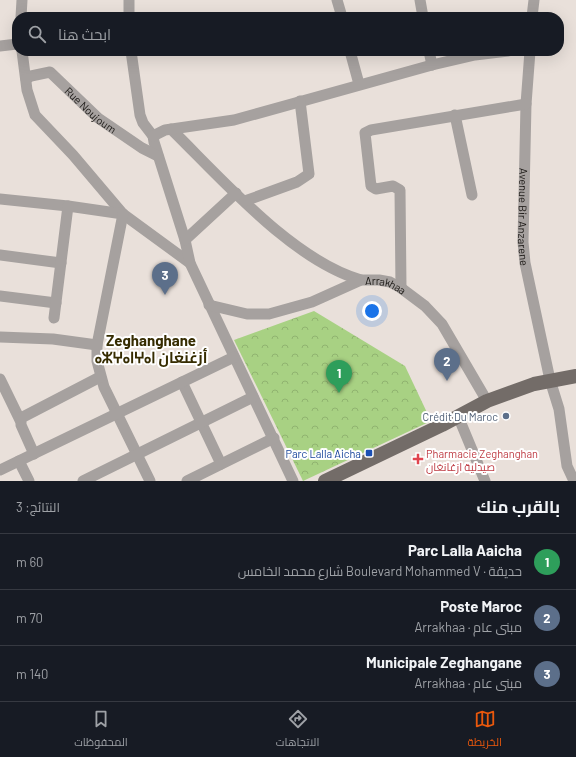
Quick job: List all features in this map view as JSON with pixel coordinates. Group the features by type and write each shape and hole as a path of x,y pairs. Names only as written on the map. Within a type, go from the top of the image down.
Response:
{"main road":[{"path":"325,481 487,402 550,380 576,376"}],"street":[{"path":"21,12 22,0"},
{"path":"129,0 129,12"},
{"path":"337,0 341,12"},
{"path":"420,0 422,12"},
{"path":"533,12 534,0"},
{"path":"0,46 12,45"},
{"path":"23,56 27,90 35,115 73,155 123,214 190,263"},
{"path":"132,56 142,123 153,136 185,240 190,263 293,481"},
{"path":"351,56 359,84"},
{"path":"431,56 432,65"},
{"path":"153,136 171,129 234,120 359,84 471,56"},
{"name":"Avenue Bir Anzarene","path":"530,56 530,72 526,104 522,242 525,263 550,380 559,409 567,466 574,481"},
{"name":"Rue Noujoum","path":"26,79 31,76 50,72 98,118 142,148 158,156"},
{"path":"245,201 297,182 309,174 300,101"},
{"path":"401,288 400,190 393,186 376,189 370,186 364,133 371,130 526,104"},
{"path":"455,115 472,196"},
{"path":"171,129 257,214 304,250 331,268 347,276 361,280"},
{"path":"185,240 236,193"},
{"path":"0,199 68,206 123,214"},
{"path":"54,318 68,206"},
{"path":"123,214 97,345 97,361 100,377 150,481"},
{"path":"0,255 61,263"},
{"name":"Arrakhaa","path":"209,305 247,314 259,315 279,313 312,302 361,280 379,280 390,282 426,306 442,324 487,402"},
{"path":"0,296 56,303"},
{"path":"0,337 53,339 97,345"},
{"path":"0,470 234,357"},
{"path":"20,420 23,416 100,377"},
{"path":"0,379 20,420 34,454"},
{"path":"182,382 221,464"},
{"path":"83,481 253,397"},
{"path":"458,416 485,481"},
{"path":"187,481 274,438"},
{"path":"19,461 29,481"}],"green space":[{"path":"314,311 405,366 431,421 303,481 234,340"}],"place":[{"name":"Municipale Zeghangane","path":"165,295"},
{"name":"Poste Maroc","path":"447,381"},
{"name":"Parc Lalla Aaicha","path":"339,393"},
{"name":"Crédit Du Maroc","path":"506,416"},
{"name":"Parc Lalla Aicha","path":"369,453"},
{"name":"Pharmacie Zeghanghan صيدلية ازغانغان","path":"418,459"}],"district":[{"name":"Zeghanghane ⴰⵣⵖⴰⵏⵖⴰⵏ أزغنغان","path":"151,348"}]}
